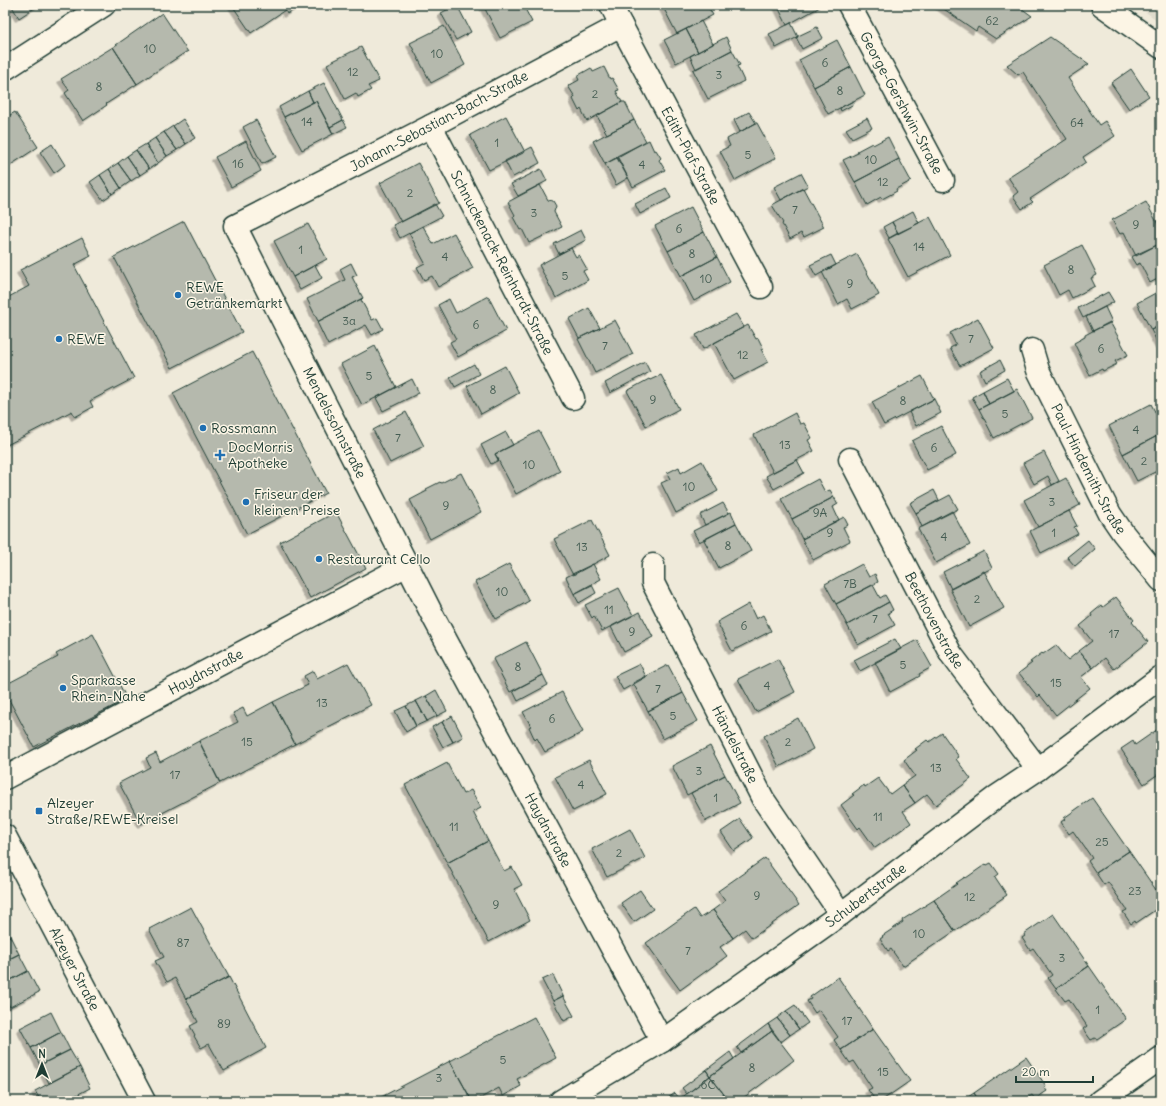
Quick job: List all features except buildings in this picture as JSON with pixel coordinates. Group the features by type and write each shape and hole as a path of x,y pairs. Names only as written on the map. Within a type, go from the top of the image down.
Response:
{"street":[{"path":"5,69 104,5"},
{"path":"611,5 621,24"},
{"name":"George-Gershwin-Straße","path":"849,5 943,180"},
{"path":"1102,5 1161,47"},
{"name":"Johann-Sebastian-Bach-Straße","path":"235,226 431,126 621,24"},
{"name":"Edith-Piaf-Straße","path":"621,24 761,287"},
{"name":"Schnuckenack-Reinhardt-Straße","path":"431,126 573,398"},
{"name":"Mendelssohnstraße","path":"235,226 435,620"},
{"name":"Paul-Hindemith-Straße","path":"1032,350 1038,370 1110,514 1123,533 1161,580"},
{"name":"Beethovenstraße","path":"850,459 951,654 1038,769"},
{"name":"Haydnstraße","path":"5,778 407,565"},
{"name":"Händelstraße","path":"653,565 653,584 763,799 840,914"},
{"name":"Haydnstraße","path":"435,620 662,1041"},
{"name":"Schubertstraße","path":"561,1101 662,1041 840,914 996,797 1038,769 1161,677"},
{"name":"Alzeyer Straße","path":"5,836 144,1101"},
{"path":"1100,1101 1161,1058"}],"shaded area":[{"path":"1136,5 1161,5 1161,23"}],"place":[{"name":"REWE Getränkemarkt","path":"178,295"},
{"name":"REWE","path":"59,339"},
{"name":"Rossmann","path":"203,428"},
{"name":"DocMorris Apotheke","path":"220,455"},
{"name":"Friseur der kleinen Preise","path":"246,502"},
{"name":"Restaurant Cello","path":"319,559"},
{"name":"Sparkasse Rhein-Nahe","path":"63,688"},
{"name":"Alzeyer Straße/REWE-Kreisel","path":"39,811"}]}
